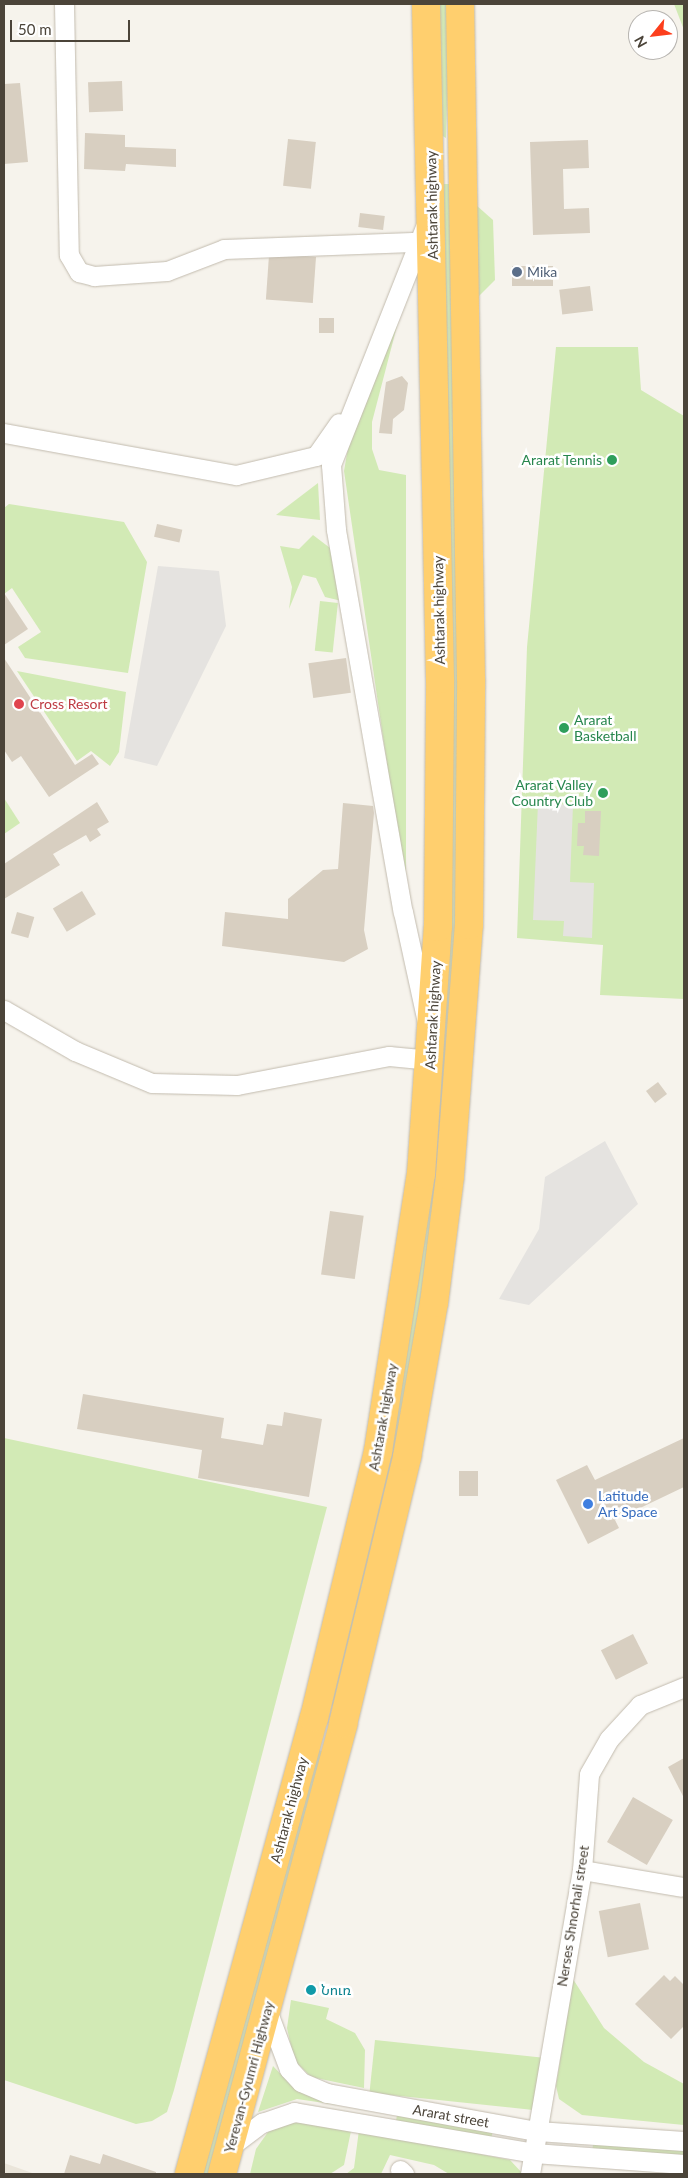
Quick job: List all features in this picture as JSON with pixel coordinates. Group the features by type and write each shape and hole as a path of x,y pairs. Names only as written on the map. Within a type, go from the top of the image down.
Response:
{"highway":[{"name":"Ashtarak highway","path":"189,2174 237,2005 314,1718 378,1451 407,1280 431,1060 440,688 433,207 426,4"},
{"path":"314,1718 343,1724 407,1457 444,1238 461,1059 469,925 471,678 460,4"},
{"path":"431,152 462,150"},
{"name":"Yerevan-Gyumri Highway","path":"222,2174 343,1724"}],"street":[{"path":"64,4 69,255 80,272 94,276 167,271 224,249 419,242"},
{"path":"432,1032 419,998 336,530 330,465 433,207"},
{"path":"4,433 236,475 316,456 357,398"},
{"path":"4,1010 75,1051 152,1083 236,1085 389,1056 431,1060"},
{"name":"Nerses Shnorhali street","path":"530,2174 582,1870 593,1767 609,1739 640,1705 684,1687"},
{"path":"582,1870 684,1890"},
{"name":"Ararat street","path":"267,2010 289,2069 312,2088 537,2131 684,2141"},
{"name":"Ararat street","path":"231,2146 262,2122 294,2112 534,2153 684,2164"}],"shaded area":[{"path":"158,566 219,571 226,626 157,766 124,758"},
{"path":"538,803 573,805 570,882 594,883 592,938 563,936 564,921 533,920"},
{"path":"605,1141 638,1204 529,1305 499,1299 539,1229 545,1177"},
{"path":"4,2163 35,2174 4,2174"}],"green space":[{"path":"438,4 450,4 446,138 441,135"},
{"path":"674,4 684,4 684,30 678,10"},
{"path":"441,184 452,184 461,813 451,1059 416,1359 338,1706 327,1705 429,1173"},
{"path":"476,205 493,220 495,280 479,296"},
{"path":"404,299 372,422 372,449 379,470 406,475 406,894 344,471 349,442"},
{"name":"Ararat Valley Country Club","path":"556,347 638,347 641,390 684,416 684,999 600,995 603,945 517,938 527,647"},
{"path":"318,483 320,520 276,515"},
{"path":"9,504 124,522 147,562 128,673 25,658 18,647 41,632 12,588 4,594 4,508"},
{"path":"313,535 338,554 346,602 325,597 316,578 303,575 289,609 292,587 280,546 299,549"},
{"path":"320,601 338,603 333,653 315,651"},
{"path":"17,671 126,692 119,752 110,766 91,751 77,761"},
{"path":"4,798 20,823 4,834"},
{"path":"4,1438 327,1507 174,2090 167,2112 152,2121 136,2124 4,2080"},
{"path":"314,1749 325,1752 212,2174 200,2174"},
{"path":"573,1979 604,2028 644,2062 684,2084 684,2125 582,2115 559,2099 556,2086"},
{"path":"291,2000 329,2008 326,2019 355,2033 365,2050 364,2088 311,2077 294,2060 287,2028"},
{"path":"375,2040 541,2057 536,2110 369,2093"},
{"path":"273,2066 295,2089 338,2105 297,2099 258,2112"},
{"path":"397,2115 493,2132 491,2139 396,2122"},
{"path":"310,2122 351,2131 344,2165 330,2174 250,2174 256,2149 268,2132 284,2123"},
{"path":"359,2130 510,2160 523,2174 449,2174 434,2165 390,2155 381,2174 346,2174 354,2168"},
{"path":"593,2143 684,2149 683,2156 593,2150"}],"building":[{"path":"122,81 123,111 89,112 88,82"},
{"path":"20,83 28,162 4,164 4,84"},
{"path":"85,133 125,135 125,147 176,149 176,167 126,164 125,171 84,169"},
{"path":"288,139 316,142 311,189 283,186"},
{"path":"588,140 589,168 563,169 564,209 589,208 590,233 533,235 530,142"},
{"path":"360,213 385,216 383,230 358,227"},
{"path":"269,254 316,257 313,303 266,300"},
{"path":"512,266 553,266 553,286 512,286"},
{"path":"590,286 593,311 562,315 559,290"},
{"path":"319,318 334,318 334,333 319,333"},
{"path":"402,376 408,383 404,410 393,419 392,434 379,433 386,382"},
{"path":"157,524 182,530 179,543 154,537"},
{"path":"4,593 28,629 4,645"},
{"name":"Cross Resort","path":"4,658 75,765 92,754 99,764 49,797 21,756 12,762 4,750"},
{"path":"346,658 351,693 313,698 308,663"},
{"path":"97,802 109,822 97,829 101,835 90,842 86,835 53,854 60,865 4,899 4,864"},
{"path":"343,803 373,806 374,813 364,930 368,949 344,962 222,946 225,912 288,919 288,899 323,870 338,869"},
{"path":"585,811 601,811 599,856 583,855 584,846 577,846 578,823 585,823"},
{"path":"82,891 96,914 67,932 53,909"},
{"path":"17,912 34,917 28,938 11,933"},
{"path":"658,1082 667,1094 655,1103 646,1091"},
{"path":"330,1211 364,1216 355,1279 321,1274"},
{"path":"83,1394 224,1418 221,1438 263,1445 267,1424 282,1426 284,1412 322,1419 309,1497 198,1478 202,1450 77,1429"},
{"path":"684,1438 684,1487 615,1520 619,1528 588,1544 556,1480 587,1465 595,1480"},
{"path":"459,1471 478,1471 478,1496 459,1496"},
{"path":"633,1634 648,1663 616,1680 601,1650"},
{"path":"684,1758 684,1798 668,1767"},
{"path":"633,1797 673,1820 647,1865 607,1842"},
{"path":"640,1903 649,1949 608,1957 599,1911"},
{"path":"664,1975 670,1981 675,1976 684,1985 684,2026 671,2039 635,2004"},
{"path":"103,2154 156,2172 156,2174 64,2174 70,2155 100,2164"}],"place":[{"name":"Mika","path":"517,272"},
{"name":"Ararat Tennis","path":"612,460"},
{"name":"Cross Resort","path":"19,704"},
{"name":"Ararat Basketball","path":"564,728"},
{"name":"Ararat Valley Country Club","path":"603,793"},
{"name":"Latitude Art Space","path":"588,1504"},
{"name":"Նուռ","path":"311,1990"}]}
